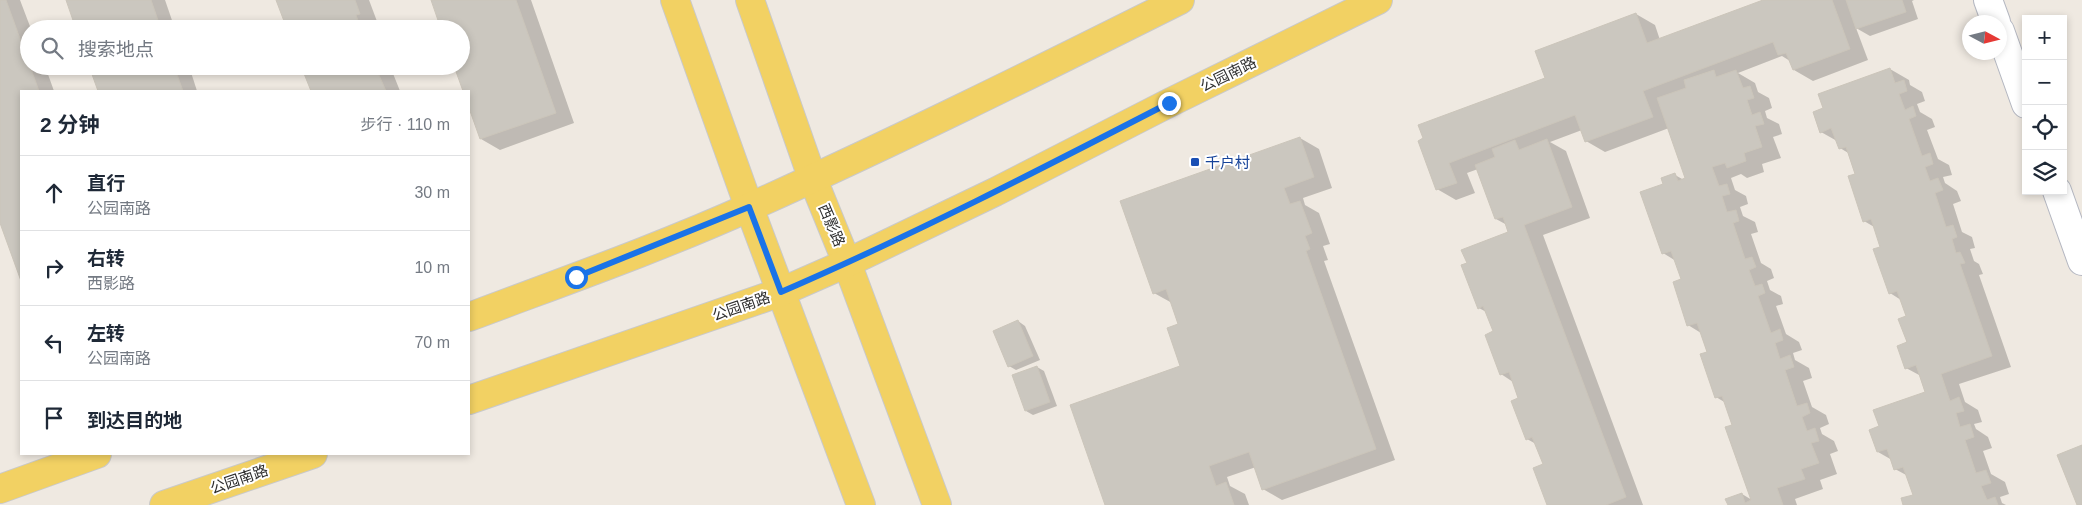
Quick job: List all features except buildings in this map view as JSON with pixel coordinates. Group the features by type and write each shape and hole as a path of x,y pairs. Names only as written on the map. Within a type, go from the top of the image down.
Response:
{"main road":[{"path":"675,0 749,207 861,505"},
{"name":"西影路","path":"750,0 812,177 847,263 937,505"},
{"path":"470,317 576,277 749,207 962,109 1180,0"},
{"name":"公园南路","path":"470,400 781,292 847,263 995,192 1378,0"},
{"path":"0,489 93,455"},
{"name":"公园南路","path":"164,505 310,455"}],"street":[{"path":"1988,0 1993,15"},
{"path":"2007,51 2022,93"},
{"path":"2058,195 2082,261"}],"place":[{"name":"千户村","path":"1195,162"}],"route":[{"path":"576,277 749,207 781,292 847,263 995,192 1169,103"}]}
